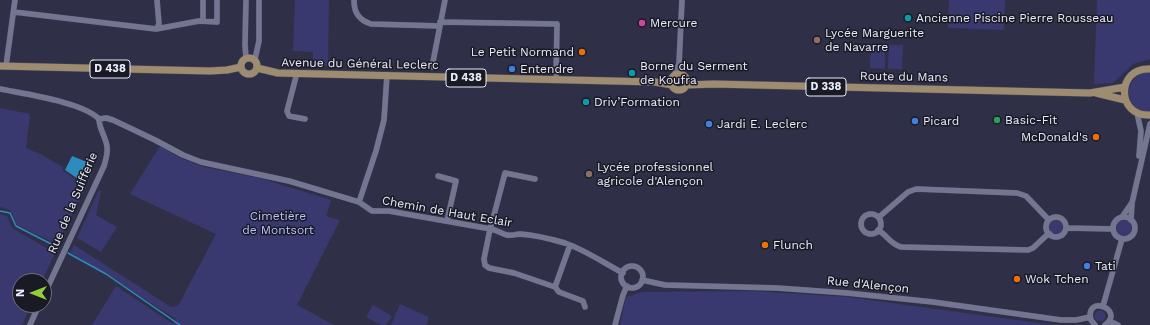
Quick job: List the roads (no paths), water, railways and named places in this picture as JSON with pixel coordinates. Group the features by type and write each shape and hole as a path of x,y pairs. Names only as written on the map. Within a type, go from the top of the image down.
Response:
{"main road":[{"path":"250,57 255,59 258,68 255,72 250,74 244,72 241,64 246,58 250,57"},
{"name":"D 438","path":"3,66 210,71 241,67"},
{"name":"Avenue du Général Leclerc","path":"258,68 278,73 297,74 655,82 673,79"},
{"path":"1149,68 1140,69 1133,73 1128,79 1124,93 1125,100 1128,105 1137,113 1150,115"},
{"path":"679,73 685,79 683,89 677,90 673,79 679,73"},
{"name":"Route du Mans","path":"685,79 714,84 1093,93 1125,100"},
{"name":"Route du Mans","path":"1093,93 1125,87"}],"street":[{"path":"3,66 15,0"},
{"path":"157,0 159,24 157,28"},
{"path":"203,0 203,21"},
{"path":"14,12 157,28 203,21 217,22 217,0"},
{"path":"246,0 246,58"},
{"path":"255,59 259,41 260,0"},
{"path":"354,0 356,12 359,18 364,22 371,24 557,24 556,80"},
{"path":"432,67 445,0"},
{"path":"682,0 680,64 685,79"},
{"path":"673,79 680,64"},
{"path":"297,74 287,111 289,116 304,119"},
{"path":"359,202 376,151 384,120 387,75"},
{"name":"Chemin de Haut Eclair","path":"0,88 66,103 88,111 99,119 106,118 113,120 183,155 201,162 289,181 359,202 372,211 389,211 498,230 504,234 531,236 570,245 623,273"},
{"path":"1137,113 1141,131 1138,175"},
{"name":"Rue de la Suifferie","path":"52,278 104,166 107,155 107,145 99,125 99,119"},
{"path":"1131,220 1132,203 1150,124"},
{"path":"535,179 505,173 490,229 484,260 485,265 489,268 514,273 554,287 559,292 583,301 585,307"},
{"path":"438,176 456,181 447,221"},
{"path":"879,217 908,192 916,190 1021,193 1026,196 1049,220"},
{"path":"1122,217 1127,217 1135,225 1134,234 1130,238 1122,239 1115,236 1113,229 1115,222 1122,217 1132,203"},
{"path":"872,213 879,217 882,224 878,230 872,234 863,229 861,224 866,215 872,213"},
{"path":"1053,218 1060,218 1065,223 1066,228 1064,233 1059,236 1054,236 1050,234 1046,227 1049,220 1053,218"},
{"path":"1066,228 1113,229"},
{"path":"878,230 891,242 901,247 1028,250 1032,249 1050,234"},
{"path":"1102,306 1122,239"},
{"path":"554,287 570,245"},
{"path":"630,267 636,267 643,274 642,280 636,287 627,286 622,279 623,273 630,267"},
{"name":"Rue d'Alençon","path":"642,280 664,285 777,288 847,293 933,302 1061,320 1076,320 1090,317"},
{"path":"615,325 627,286"},
{"path":"1095,325 1091,322 1090,317 1092,309 1098,306 1102,306 1110,312 1107,323 1118,325"},
{"path":"30,325 35,313"}],"water":[{"path":"72,156 87,162 78,179 65,170"}],"waterway":[{"path":"0,211 10,213 16,226 59,248"},
{"path":"68,253 106,274 180,325"}],"place":[{"name":"Ancienne Piscine Pierre Rousseau","path":"908,18"},
{"name":"Mercure","path":"642,23"},
{"name":"Lycée Marguerite de Navarre","path":"817,40"},
{"name":"Le Petit Normand","path":"582,52"},
{"name":"Entendre","path":"512,69"},
{"name":"Borne du Serment de Koufra","path":"632,73"},
{"name":"Driv’Formation","path":"586,102"},
{"name":"Basic-Fit","path":"997,120"},
{"name":"Picard","path":"915,121"},
{"name":"Jardi E. Leclerc","path":"709,124"},
{"name":"McDonald's","path":"1096,137"},
{"name":"Lycée professionnel agricole d'Alençon","path":"589,174"},
{"name":"Flunch","path":"765,245"},
{"name":"Tati","path":"1087,266"},
{"name":"Wok Tchen","path":"1017,279"}],"park label":[{"name":"Cimetière de Montsort","path":"278,223"}]}
